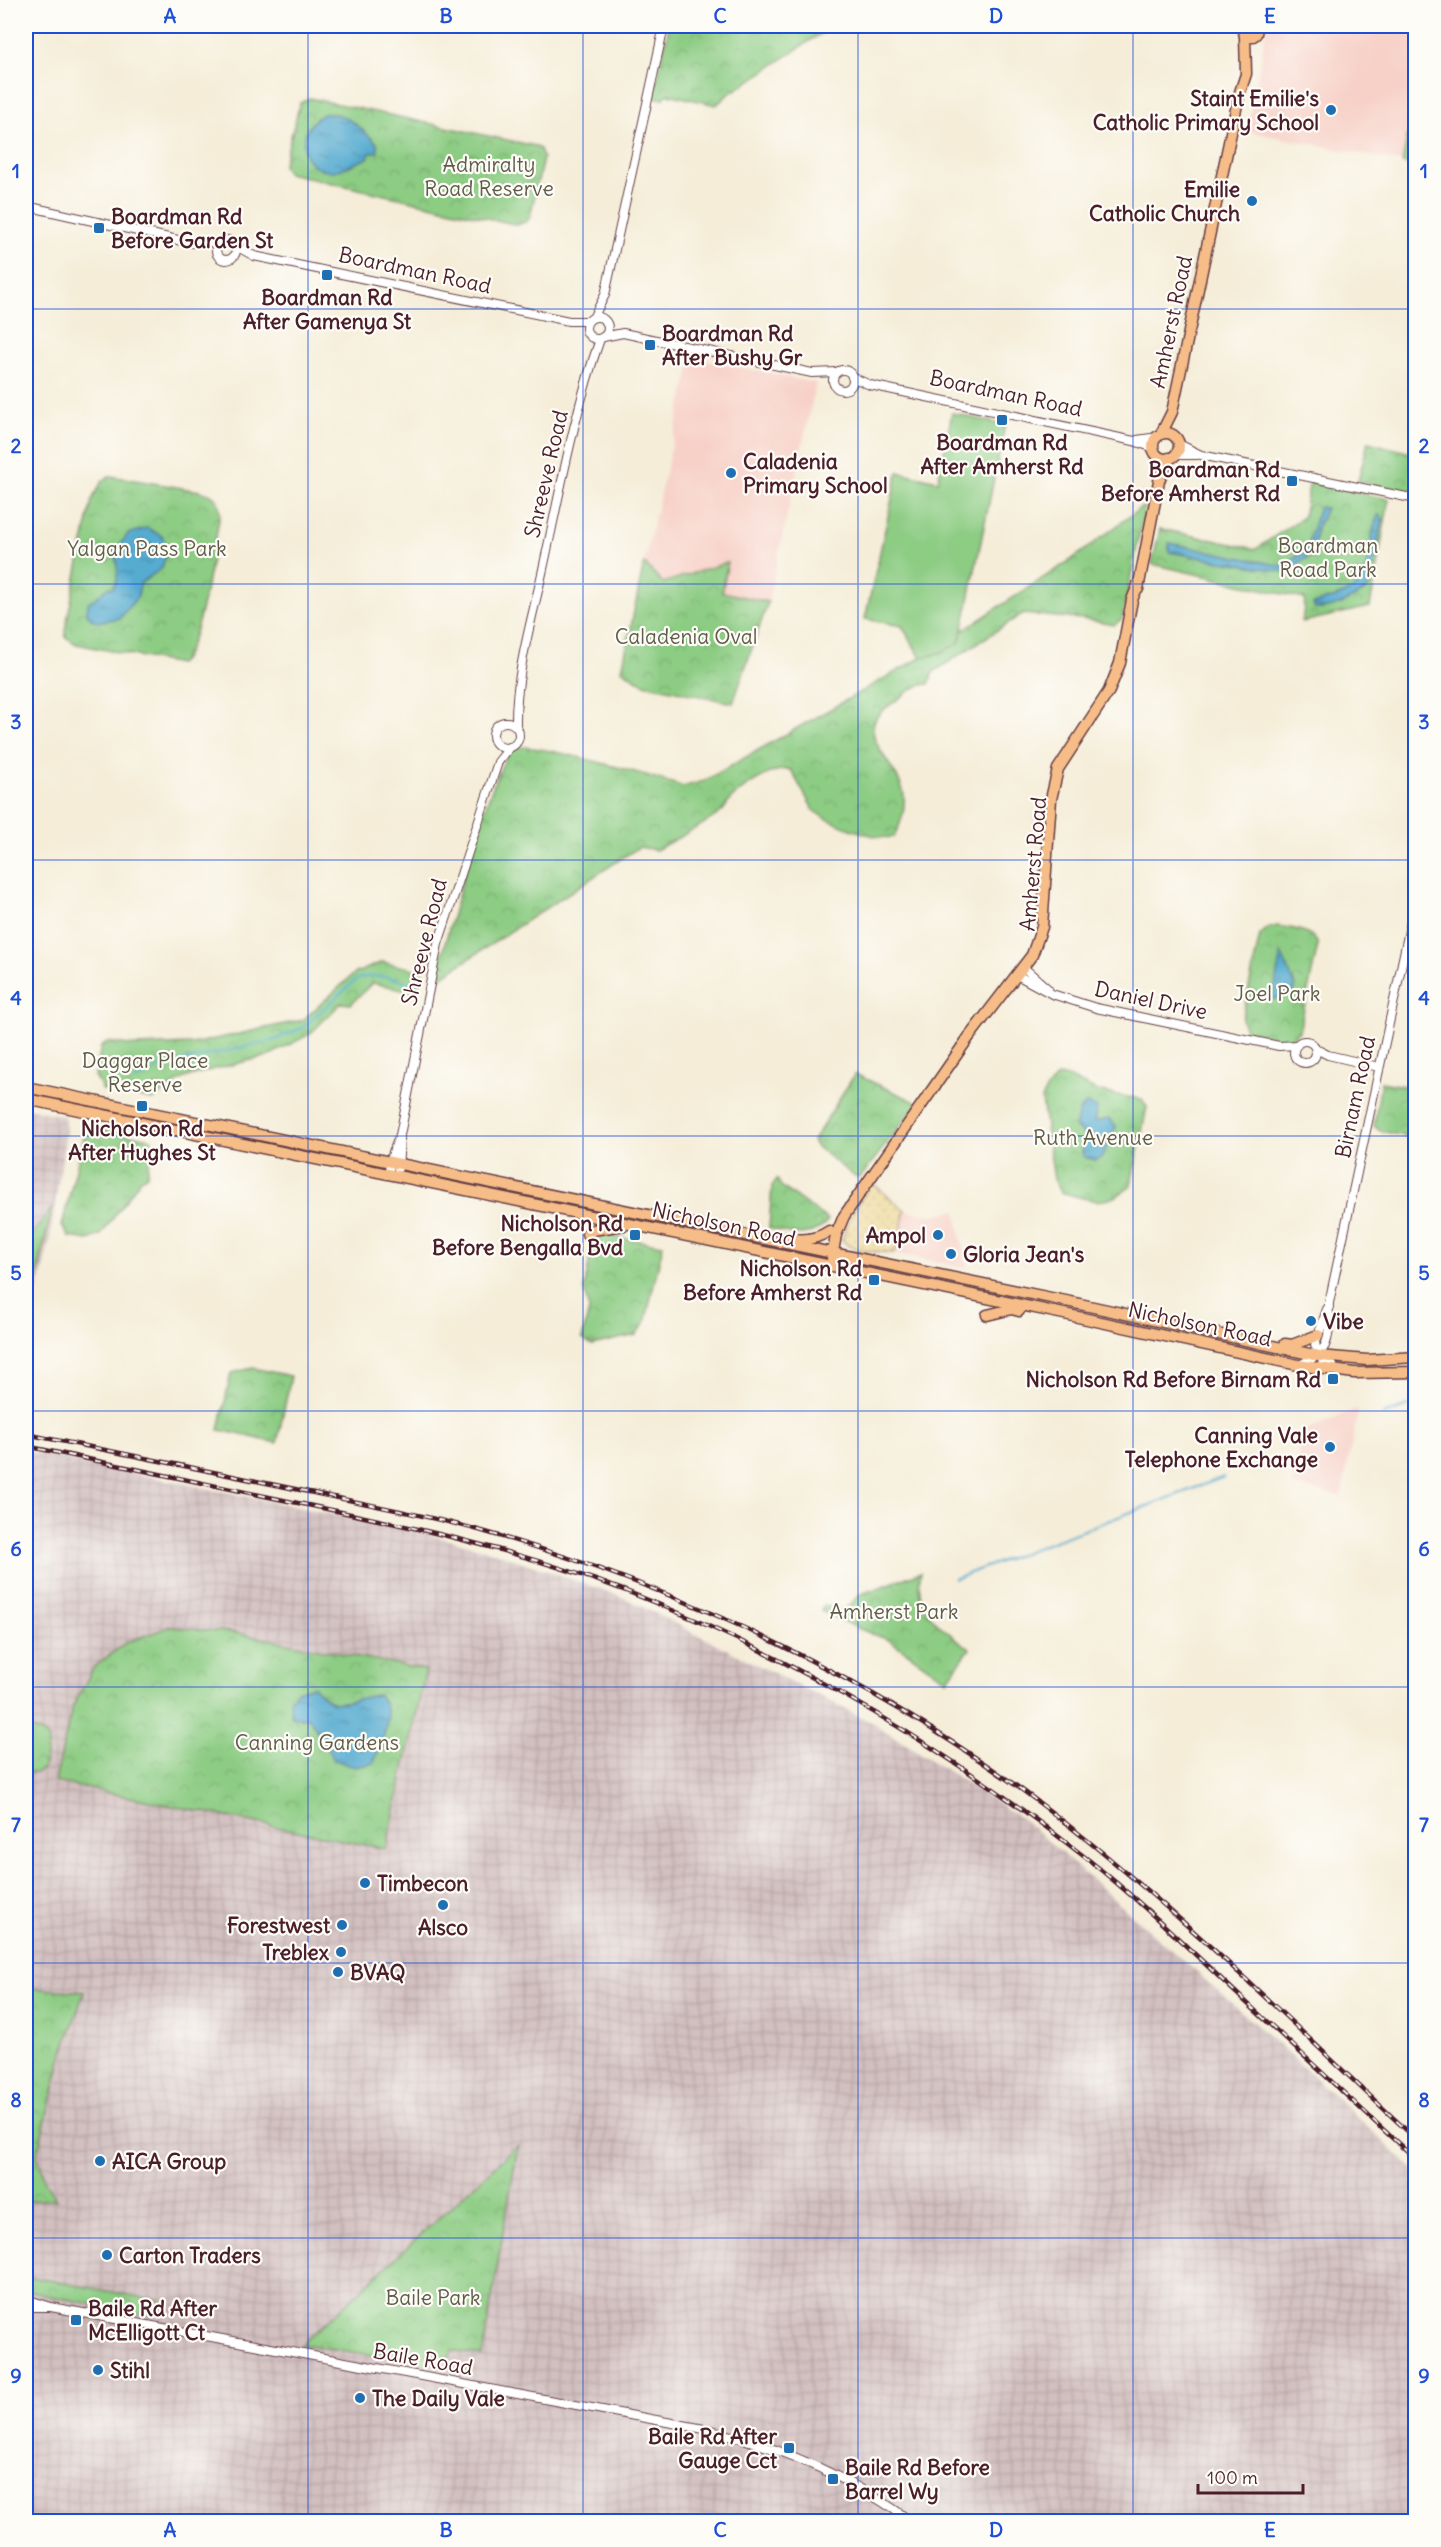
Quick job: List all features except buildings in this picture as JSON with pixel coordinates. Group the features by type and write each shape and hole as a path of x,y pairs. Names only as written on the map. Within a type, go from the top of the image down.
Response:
{"main road":[{"name":"Amherst Road","path":"1160,436 1172,412 1239,94 1246,74 1247,33 1258,30 1257,26"},
{"name":"Amherst Road","path":"828,1252 844,1216 910,1124 932,1100 1032,955 1042,927 1051,799 1058,769 1109,692 1120,663 1159,481 1174,448 1172,412"},
{"name":"Boardman Road","path":"1155,451 1162,458 1174,448 1168,434 1160,436"},
{"path":"1155,451 1160,436"},
{"name":"Amherst Road","path":"1155,451 1159,481"},
{"name":"Nicholson Road","path":"26,1087 828,1252 1319,1356 1367,1360 1416,1357"},
{"name":"Nicholson Road","path":"26,1099 1054,1312 1298,1365 1354,1373 1416,1372"},
{"path":"165,1115 185,1124 205,1128 208,1133 203,1137"},
{"name":"Amherst Road","path":"826,1265 829,1232 835,1222 844,1216"},
{"path":"587,1234 593,1230 630,1224"},
{"path":"736,1233 751,1231 807,1239 829,1232"},
{"path":"987,1315 1012,1309 1042,1316 1054,1312"},
{"path":"1182,1326 1192,1324 1292,1345 1318,1335"}],"street":[{"path":"605,295 591,318 595,336 607,332 605,295 663,26"},
{"name":"Boardman Road","path":"26,206 191,243 224,260 254,256 569,321 595,336 623,333 812,373 845,370 851,381"},
{"name":"Boardman Road","path":"191,243 230,240 254,256"},
{"path":"218,255 219,242"},
{"path":"232,258 236,253 236,246"},
{"name":"Boardman Road","path":"569,321 591,318 605,320 623,333"},
{"name":"Shreeve Road","path":"392,1175 438,944 498,762 519,738 516,726 516,707 555,514 595,336"},
{"path":"834,384 833,379 837,372"},
{"name":"Boardman Road","path":"812,373 842,389 851,381"},
{"name":"Boardman Road","path":"851,381 1134,441 1155,451"},
{"name":"Boardman Road","path":"1134,441 1160,436"},
{"name":"Boardman Road","path":"1174,448 1416,500"},
{"name":"Shreeve Road","path":"498,762 494,730 505,722 516,707"},
{"path":"505,722 516,726"},
{"path":"497,744 510,747"},
{"name":"Birnam Road","path":"1319,1356 1315,1345 1329,1303 1416,898"},
{"name":"Daniel Drive","path":"1022,972 1053,994 1096,1008 1279,1046 1297,1045 1308,1041 1315,1053"},
{"path":"1295,1056 1297,1045"},
{"name":"Daniel Drive","path":"1279,1046 1304,1063 1315,1053"},
{"name":"Daniel Drive","path":"1315,1053 1379,1067"},
{"name":"Birnam Road","path":"1319,1356 1326,1346 1329,1303"},
{"path":"1298,1365 1319,1356 1327,1365 1379,1369 1393,1373"},
{"name":"Baile Road","path":"26,2299 51,2307 715,2431 809,2461 870,2493 912,2522"},
{"name":"Baile Road","path":"26,2307 51,2307"}],"shaded area":[{"name":"Staint Emilie's Catholic Primary School","path":"1267,26 1415,26 1415,89 1401,162 1247,131"},
{"name":"Caladenia Primary School","path":"692,359 816,383 768,602 722,592 728,563 663,583 644,563"},
{"path":"26,1108 64,1116 66,1131 50,1239 26,1340"},
{"path":"905,1210 931,1215 956,1211 967,1268 893,1253 897,1248"},
{"path":"1359,1408 1341,1496 1292,1485 1303,1432"},
{"path":"26,1451 424,1533 497,1553 625,1598 873,1723 1024,1820 1287,2052 1415,2171 1415,2521 26,2521"}],"green space":[{"path":"669,26 833,26 730,93 716,105 668,94 663,99 653,97"},
{"name":"Admiralty Road Reserve","path":"310,98 535,146 540,149 543,158 530,217 518,225 288,173 283,166 300,103"},
{"path":"1414,103 1416,103 1415,166 1402,163"},
{"path":"952,413 1005,425 960,643 925,665 902,626 865,619 898,472 938,481"},
{"path":"1368,442 1415,454 1415,494 1358,481"},
{"name":"Yalgan Pass Park","path":"111,476 200,491 211,495 218,501 220,514 205,595 193,640 186,656 179,664 76,644 66,637 65,630 92,500 102,481"},
{"name":"Boardman Road Park","path":"1310,482 1389,499 1370,607 1302,622 1305,599 1152,564 1160,529 1256,549 1303,517"},
{"path":"1142,507 1145,508 1122,619 1114,625 1083,619 1022,614 933,672 929,684 912,689 878,715 874,722 875,740 898,778 904,797 902,818 894,837 864,833 821,816 814,811 791,770 777,771 745,788 731,799 721,812 698,827 656,850 639,847 435,981 482,818 505,760 514,748 525,747 568,755 683,787 704,781 922,657 939,653 959,643 962,631 1074,558"},
{"name":"Caladenia Oval","path":"728,562 722,592 768,602 733,703 644,684 622,670 644,563 663,583"},
{"name":"Joel Park","path":"1278,926 1307,933 1318,945 1299,1031 1291,1039 1286,1040 1246,1030 1242,1020 1260,935 1268,928"},
{"name":"Daggar Place Reserve","path":"382,962 422,971 417,992 372,983 351,1004 341,1003 310,1034 268,1056 182,1079 153,1100 103,1090 95,1076 101,1047 107,1042 136,1046 192,1044 303,1020 354,974"},
{"path":"855,1074 918,1103 860,1178 855,1177 816,1146 813,1141"},
{"name":"Ruth Avenue","path":"1057,1076 1073,1079 1098,1091 1142,1099 1147,1107 1131,1185 1122,1193 1106,1200 1090,1200 1061,1192 1054,1179 1042,1100 1045,1091"},
{"path":"1381,1082 1415,1088 1415,1138 1380,1131 1374,1126"},
{"path":"103,1130 152,1139 147,1175 140,1180 101,1235 88,1240 69,1237 62,1225 84,1137"},
{"path":"777,1179 781,1186 828,1220 815,1231 801,1234 769,1228 772,1186"},
{"path":"52,1208 37,1276 26,1273 26,1243"},
{"path":"604,1235 663,1245 645,1323 636,1335 592,1345 582,1339 589,1310 584,1290 592,1246"},
{"path":"253,1368 291,1376 277,1443 219,1430 231,1373"},
{"name":"Amherst Park","path":"921,1572 919,1586 925,1608 940,1626 970,1649 947,1680 889,1640 821,1611 824,1605 841,1611 859,1595"},
{"name":"Canning Gardens","path":"169,1627 230,1632 426,1670 386,1849 55,1782 72,1708 94,1667 127,1642"},
{"path":"26,1727 43,1733 49,1739 43,1769 36,1773 26,1773"},
{"path":"26,1988 84,1992 63,2052 37,2154 44,2180 56,2199 26,2201 28,2043"},
{"name":"Baile Park","path":"518,2145 482,2356 452,2350 450,2357 443,2356 441,2366 302,2344"},
{"path":"26,2276 162,2301 158,2311 151,2316 26,2291"}],"sand":[{"path":"872,1183 905,1210 897,1248 893,1253 858,1249 842,1240 852,1213"}],"water":[{"path":"324,114 340,116 353,122 377,143 378,152 370,153 368,158 335,171 320,169 311,164 304,147 305,137 308,128"},
{"path":"1319,507 1326,508 1316,531 1313,554 1285,572 1169,552 1169,543 1282,566 1306,551"},
{"path":"1379,514 1383,519 1368,589 1337,606 1315,609 1313,604 1349,591 1361,579"},
{"path":"147,528 162,536 165,543 166,555 162,568 140,584 138,596 120,618 98,622 91,619 87,612 88,603 106,588 113,588 117,579 116,558 112,550 119,546 128,534"},
{"path":"1281,953 1295,985 1294,992 1272,1000"},
{"path":"1086,1104 1097,1108 1094,1122 1109,1119 1116,1127 1102,1157 1096,1160 1084,1157 1082,1153 1084,1135 1075,1127 1080,1109"},
{"path":"313,1686 329,1701 335,1703 378,1695 384,1702 386,1728 374,1763 355,1767 334,1760 309,1718 297,1718 291,1715 290,1700 297,1691"}],"waterway":[{"path":"135,1081 162,1066 274,1040 302,1028 357,979 379,976 416,984"},
{"path":"1383,1415 1416,1403"},
{"path":"954,1579 1224,1477"}],"railway":[{"path":"26,1434 374,1505 472,1528 567,1557 638,1583 707,1611 776,1643 843,1677 908,1715 972,1755 1033,1798 1133,1878 1181,1920 1416,2139"},
{"path":"26,1446 378,1520 503,1551 586,1576 626,1591 750,1645 868,1709 926,1744 982,1781 1090,1861 1163,1924 1416,2160"}],"place":[{"name":"Staint Emilie's Catholic Primary School","path":"1331,110"},
{"name":"Emilie Catholic Church","path":"1252,201"},
{"name":"Boardman Rd Before Garden St","path":"99,228"},
{"name":"Boardman Rd After Gamenya St","path":"327,275"},
{"name":"Boardman Rd After Bushy Gr","path":"650,345"},
{"name":"Boardman Rd After Amherst Rd","path":"1002,420"},
{"name":"Caladenia Primary School","path":"731,473"},
{"name":"Boardman Rd Before Amherst Rd","path":"1292,481"},
{"name":"Nicholson Rd After Hughes St","path":"142,1106"},
{"name":"Nicholson Rd Before Bengalla Bvd","path":"635,1235"},
{"name":"Ampol","path":"938,1235"},
{"name":"Gloria Jean's","path":"951,1254"},
{"name":"Nicholson Rd Before Amherst Rd","path":"874,1280"},
{"name":"Vibe","path":"1311,1321"},
{"name":"Nicholson Rd Before Birnam Rd","path":"1333,1379"},
{"name":"Canning Vale Telephone Exchange","path":"1330,1447"},
{"name":"Timbecon","path":"365,1883"},
{"name":"Alsco","path":"443,1905"},
{"name":"Forestwest","path":"342,1925"},
{"name":"Treblex","path":"341,1952"},
{"name":"BVAQ","path":"338,1972"},
{"name":"AICA Group","path":"100,2161"},
{"name":"Carton Traders","path":"107,2255"},
{"name":"Baile Rd After McElligott Ct","path":"76,2320"},
{"name":"Stihl","path":"98,2370"},
{"name":"The Daily Vale","path":"360,2398"},
{"name":"Baile Rd After Gauge Cct","path":"789,2448"},
{"name":"Baile Rd Before Barrel Wy","path":"833,2479"}]}
